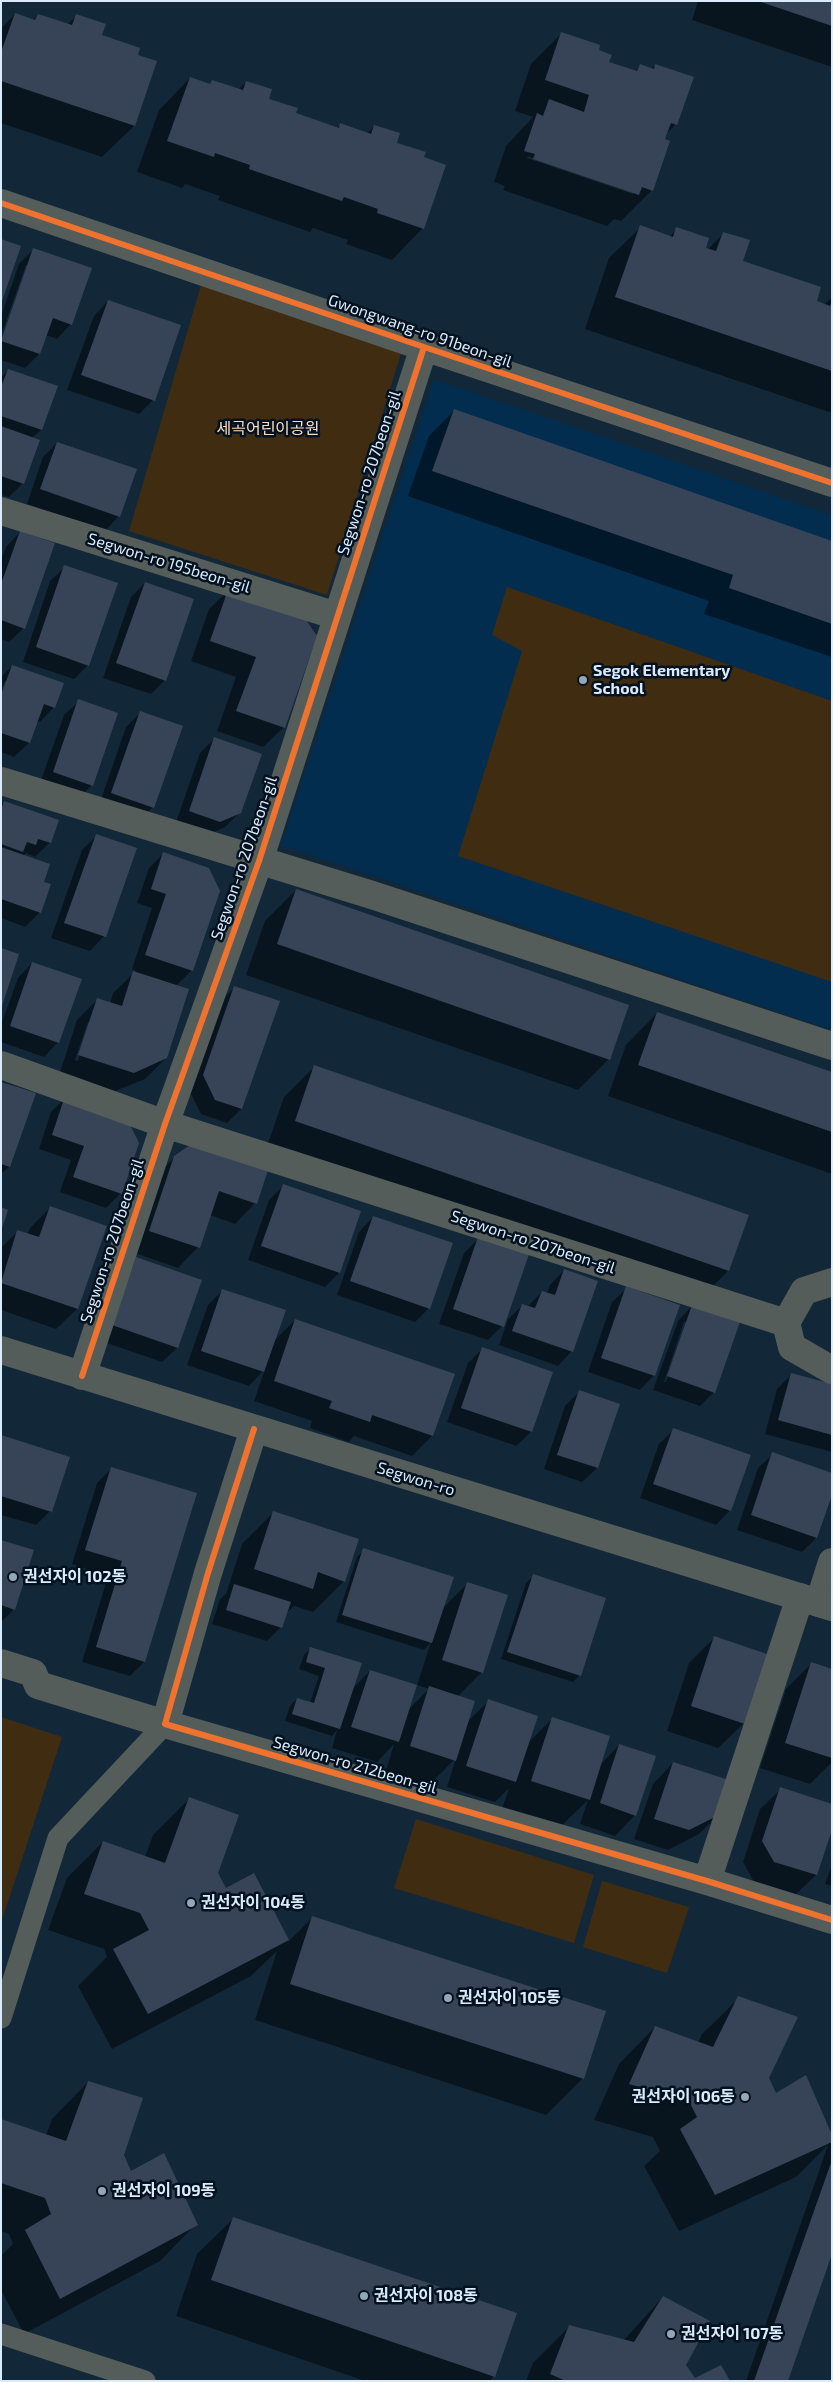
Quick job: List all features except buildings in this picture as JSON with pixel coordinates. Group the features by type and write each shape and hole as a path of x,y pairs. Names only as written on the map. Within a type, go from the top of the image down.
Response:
{"street":[{"name":"Gwongwang-ro 91beon-gil","path":"1,203 424,348 832,483"},
{"name":"Segwon-ro 207beon-gil","path":"82,1376 166,1124 259,862 424,348"},
{"name":"Segwon-ro 195beon-gil","path":"1,511 337,616"},
{"path":"1,781 259,862"},
{"name":"Segwon-ro 207beon-gil","path":"259,862 372,895 832,1046"},
{"path":"1,1065 166,1124"},
{"name":"Segwon-ro 207beon-gil","path":"166,1124 786,1323"},
{"path":"832,1282 804,1291 786,1323 792,1347 832,1370"},
{"name":"Segwon-ro","path":"1,1350 817,1603"},
{"path":"166,1724 208,1573 254,1429"},
{"path":"706,1882 832,1562"},
{"name":"Segwon-ro 212beon-gil","path":"1,1663 33,1673 38,1685 832,1920"}],"lane":[{"path":"1,2018 58,1838 166,1724"},
{"path":"1,2334 145,2381"}],"shaded area":[{"name":"Segok Elementary School","path":"434,379 832,515 832,1030 281,845"}],"green space":[{"name":"세곡어린이공원","path":"201,285 401,353 327,595 129,531"},
{"path":"507,587 832,701 832,982 458,856 522,651 492,635"},
{"path":"1,1717 62,1737 1,1923"},
{"path":"416,1819 594,1875 574,1943 394,1888"},
{"path":"602,1881 689,1907 667,1973 583,1947"}],"cycle path":[{"path":"1,203 832,483"},
{"path":"82,1376 165,1124 259,861 424,347"},
{"path":"254,1429 208,1573 165,1724 707,1881 832,1920"}],"place":[{"name":"Segok Elementary School","path":"583,680"},
{"name":"권선자이 102동","path":"13,1577"},
{"name":"권선자이 104동","path":"191,1903"},
{"name":"권선자이 105동","path":"448,1998"},
{"name":"권선자이 106동","path":"745,2097"},
{"name":"권선자이 109동","path":"102,2191"},
{"name":"권선자이 108동","path":"364,2296"},
{"name":"권선자이 107동","path":"671,2334"}]}
